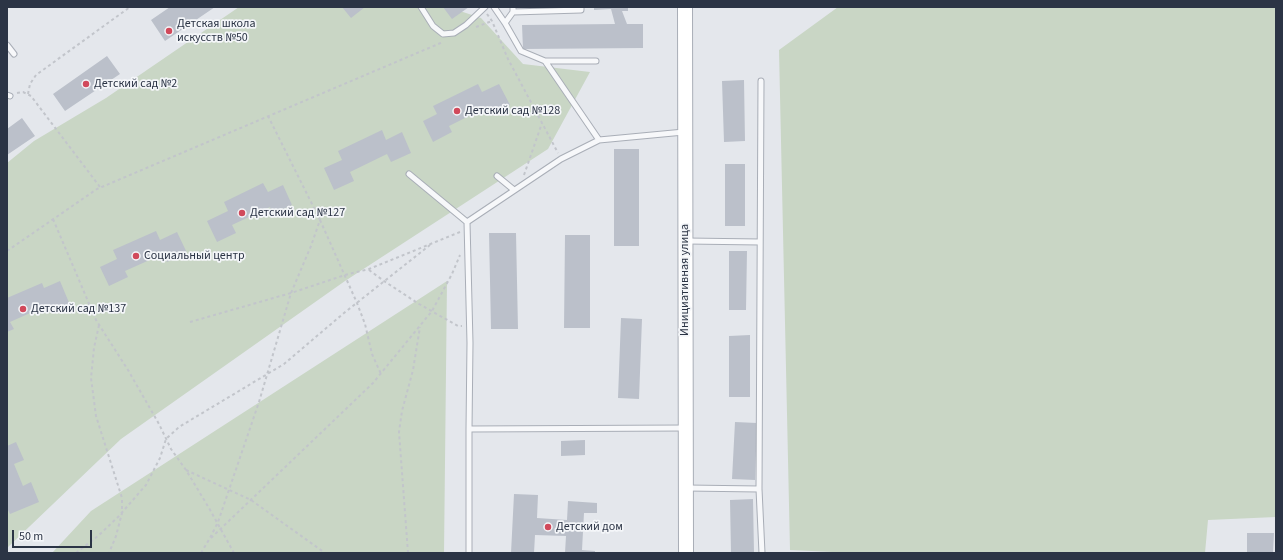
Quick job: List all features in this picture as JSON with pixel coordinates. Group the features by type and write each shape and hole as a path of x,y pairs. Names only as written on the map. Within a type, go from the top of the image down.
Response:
{"main road":[{"name":"Инициативная улица","path":"685,7 686,553"}],"lane":[{"path":"421,7 433,26 443,34 454,33 466,25 485,7"},
{"path":"494,7 521,51 545,61 596,61"},
{"path":"505,23 513,10 581,10 581,7"},
{"path":"7,45 14,54"},
{"path":"545,61 599,140"},
{"path":"761,81 759,489 762,553"},
{"path":"467,222 561,159 599,140 685,132"},
{"path":"409,174 467,222"},
{"path":"497,176 514,190"},
{"path":"467,222 469,325 469,553"},
{"path":"685,241 760,242"},
{"path":"469,429 686,428"},
{"path":"686,488 759,489"}],"path":[{"path":"28,94 30,84 36,75 130,7"},
{"path":"470,30 492,21 508,59 561,159"},
{"path":"7,251 101,187 448,39"},
{"path":"9,95 23,92 31,96 101,187"},
{"path":"268,116 320,220 345,275 365,324 372,354 381,374"},
{"path":"521,185 542,123"},
{"path":"53,219 99,325 128,370 166,439 218,522 234,553"},
{"path":"200,553 218,522 259,402 291,293 311,246 320,220"},
{"path":"190,322 369,269 467,229"},
{"path":"210,538 374,383 432,311 452,274 467,237"},
{"path":"76,553 98,536 122,513 146,485 160,458 166,439 179,427 284,364 430,244"},
{"path":"369,269 384,282 458,326 469,325"},
{"path":"99,325 94,348 91,378 96,416 122,498 122,513 116,536 109,553"},
{"path":"408,553 399,432 402,410 413,370 420,326"},
{"path":"186,470 251,500 325,553"}],"green space":[{"path":"239,7 448,7 481,18 523,64 590,72 548,149 345,281 121,439 7,548 7,163 34,141 106,98"},
{"path":"838,7 1276,7 1276,517 1208,520 1205,553 854,553 790,550 779,50"},
{"path":"447,281 444,553 52,553 91,511"}],"building":[{"name":"Детская школа искусств №50","path":"170,7 215,7 165,41 151,20"},
{"path":"342,7 365,7 351,18"},
{"path":"443,7 469,7 452,19"},
{"path":"594,7 628,7 628,11 622,11 627,24 643,24 643,48 523,49 522,25 615,24 611,9 594,10"},
{"name":"Детский сад №2","path":"107,56 120,74 65,111 53,94"},
{"path":"744,80 745,141 724,142 722,81"},
{"name":"Детский сад №128","path":"478,84 482,92 499,84 510,105 489,115 485,108 449,126 452,132 433,142 423,121 437,114 433,106"},
{"path":"22,118 35,136 7,155 7,129"},
{"path":"382,130 386,140 402,132 411,153 391,162 387,154 350,172 354,181 334,190 324,168 342,160 338,151"},
{"path":"614,149 639,149 639,246 614,246"},
{"path":"725,164 745,164 745,226 725,226"},
{"name":"Детский сад №127","path":"263,183 268,192 283,185 292,205 273,214 270,207 232,225 236,233 217,242 207,221 228,211 224,202"},
{"name":"Социальный центр","path":"156,231 160,240 177,232 187,253 167,262 163,254 125,271 128,277 109,286 100,267 117,259 113,250"},
{"path":"489,233 516,233 518,329 491,329"},
{"path":"565,235 590,235 590,328 564,328"},
{"path":"729,251 747,251 746,310 729,310"},
{"name":"Детский сад №137","path":"60,281 70,305 51,313 48,305 10,322 14,329 7,332 7,298 42,283 44,288"},
{"path":"621,318 642,319 639,399 618,398"},
{"path":"750,335 750,397 729,397 729,336"},
{"path":"735,422 757,423 755,480 732,479"},
{"path":"585,440 585,455 561,456 561,441"},
{"path":"16,442 24,460 14,464 23,486 31,482 39,502 10,514 7,508 7,446"},
{"name":"Детский дом","path":"514,494 538,495 537,518 567,520 568,501 597,503 597,513 584,513 582,550 595,551 595,553 565,553 566,536 535,535 534,553 511,553"},
{"path":"753,499 754,553 731,553 730,500"},
{"path":"1247,533 1274,533 1273,553 1247,553"}],"place":[{"name":"Детская школа искусств №50","path":"169,31"},
{"name":"Детский сад №2","path":"86,84"},
{"name":"Детский сад №128","path":"457,111"},
{"name":"Детский сад №127","path":"242,213"},
{"name":"Социальный центр","path":"136,256"},
{"name":"Детский сад №137","path":"23,309"},
{"name":"Детский дом","path":"548,527"}]}
